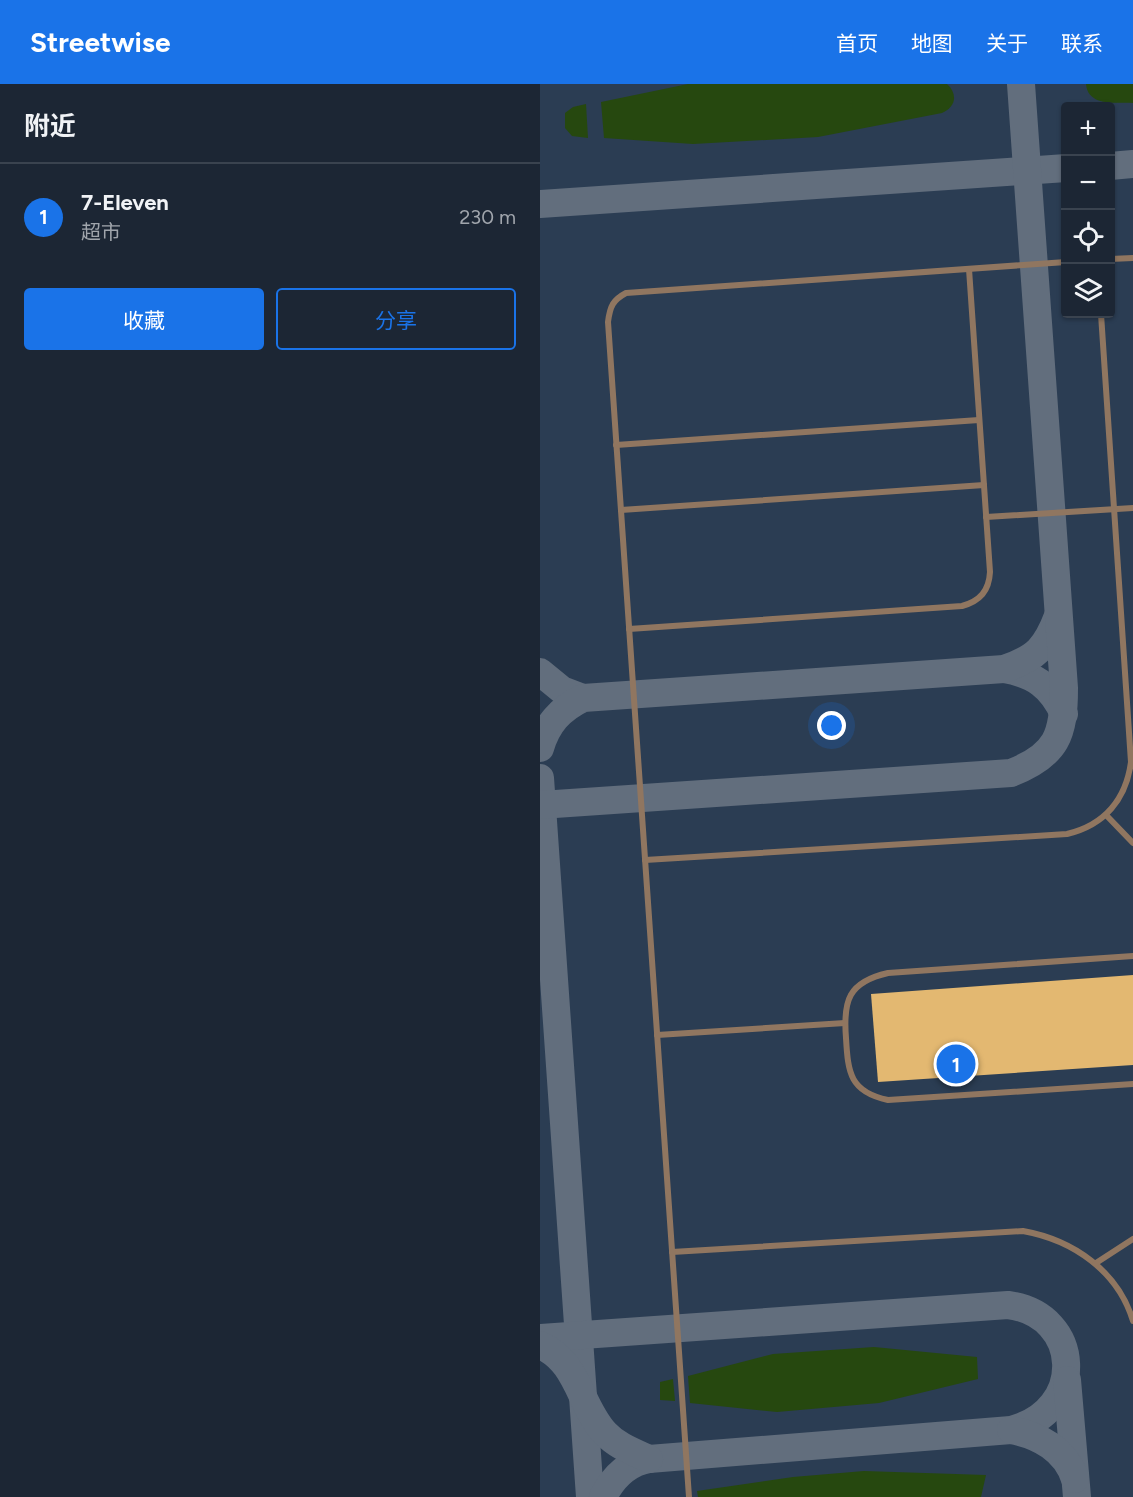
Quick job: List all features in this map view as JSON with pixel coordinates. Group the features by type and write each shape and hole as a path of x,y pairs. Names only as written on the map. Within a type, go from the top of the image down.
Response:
{"lane":[{"path":"1115,259 1133,258"},
{"path":"689,1497 616,445 609,308 615,299 642,291 1061,262"},
{"path":"629,629 971,604 984,593 990,579 969,269"},
{"path":"645,860 1067,834 1107,816 1125,788 1131,762 1101,318"},
{"path":"616,445 980,420"},
{"path":"621,510 984,485"},
{"path":"986,517 1133,508"},
{"path":"1107,816 1133,843"},
{"path":"1133,956 888,973 871,977 849,996 845,1008 848,1067 852,1079 863,1091 888,1100 1133,1084"},
{"path":"657,1035 845,1023"},
{"path":"672,1252 1007,1230 1051,1238 1075,1248 1096,1263 1120,1291 1133,1321"},
{"path":"1096,1263 1133,1239"}],"shaded area":[{"path":"540,84 1133,84 1133,1497 540,1497"}],"green space":[{"path":"688,84 947,84 953,92 954,100 953,104 942,113 818,137 693,144 604,138 601,102"},
{"path":"1086,84 1133,84 1133,103 1104,102 1092,97"},
{"path":"586,104 588,138 572,136 565,128 565,113 573,107"},
{"path":"874,1347 977,1357 978,1379 879,1403 777,1412 690,1403 688,1376 773,1354"},
{"path":"673,1379 675,1401 660,1400 660,1382"},
{"path":"864,1471 986,1475 981,1497 698,1497 697,1491 793,1477"}],"building":[{"path":"1133,975 1133,1065 878,1082 871,994"}],"taxiway":[{"path":"540,805 1011,773 1039,759 1055,741 1062,719 1064,688 1021,84"},
{"path":"1115,166 1133,164"},
{"path":"540,204 1061,168"},
{"path":"540,748 546,732 561,712 583,698 1004,669 1032,656 1044,644 1058,616"},
{"path":"1004,669 1024,674 1040,683 1053,696 1064,714"},
{"path":"540,672 562,690 583,698"},
{"path":"540,778 590,1497"},
{"path":"540,1338 1008,1305 1033,1312 1051,1326 1062,1344 1066,1364 1063,1385 1053,1404 1036,1420 1011,1430 649,1459 634,1464 622,1472 611,1483 603,1497"},
{"path":"540,1345 563,1362 596,1422 605,1433 620,1445 649,1459"},
{"path":"1067,1380 1077,1497"},
{"path":"1011,1430 1041,1440 1058,1452 1071,1469 1075,1479"}],"place":[{"name":"7-Eleven","path":"956,1064"}]}
